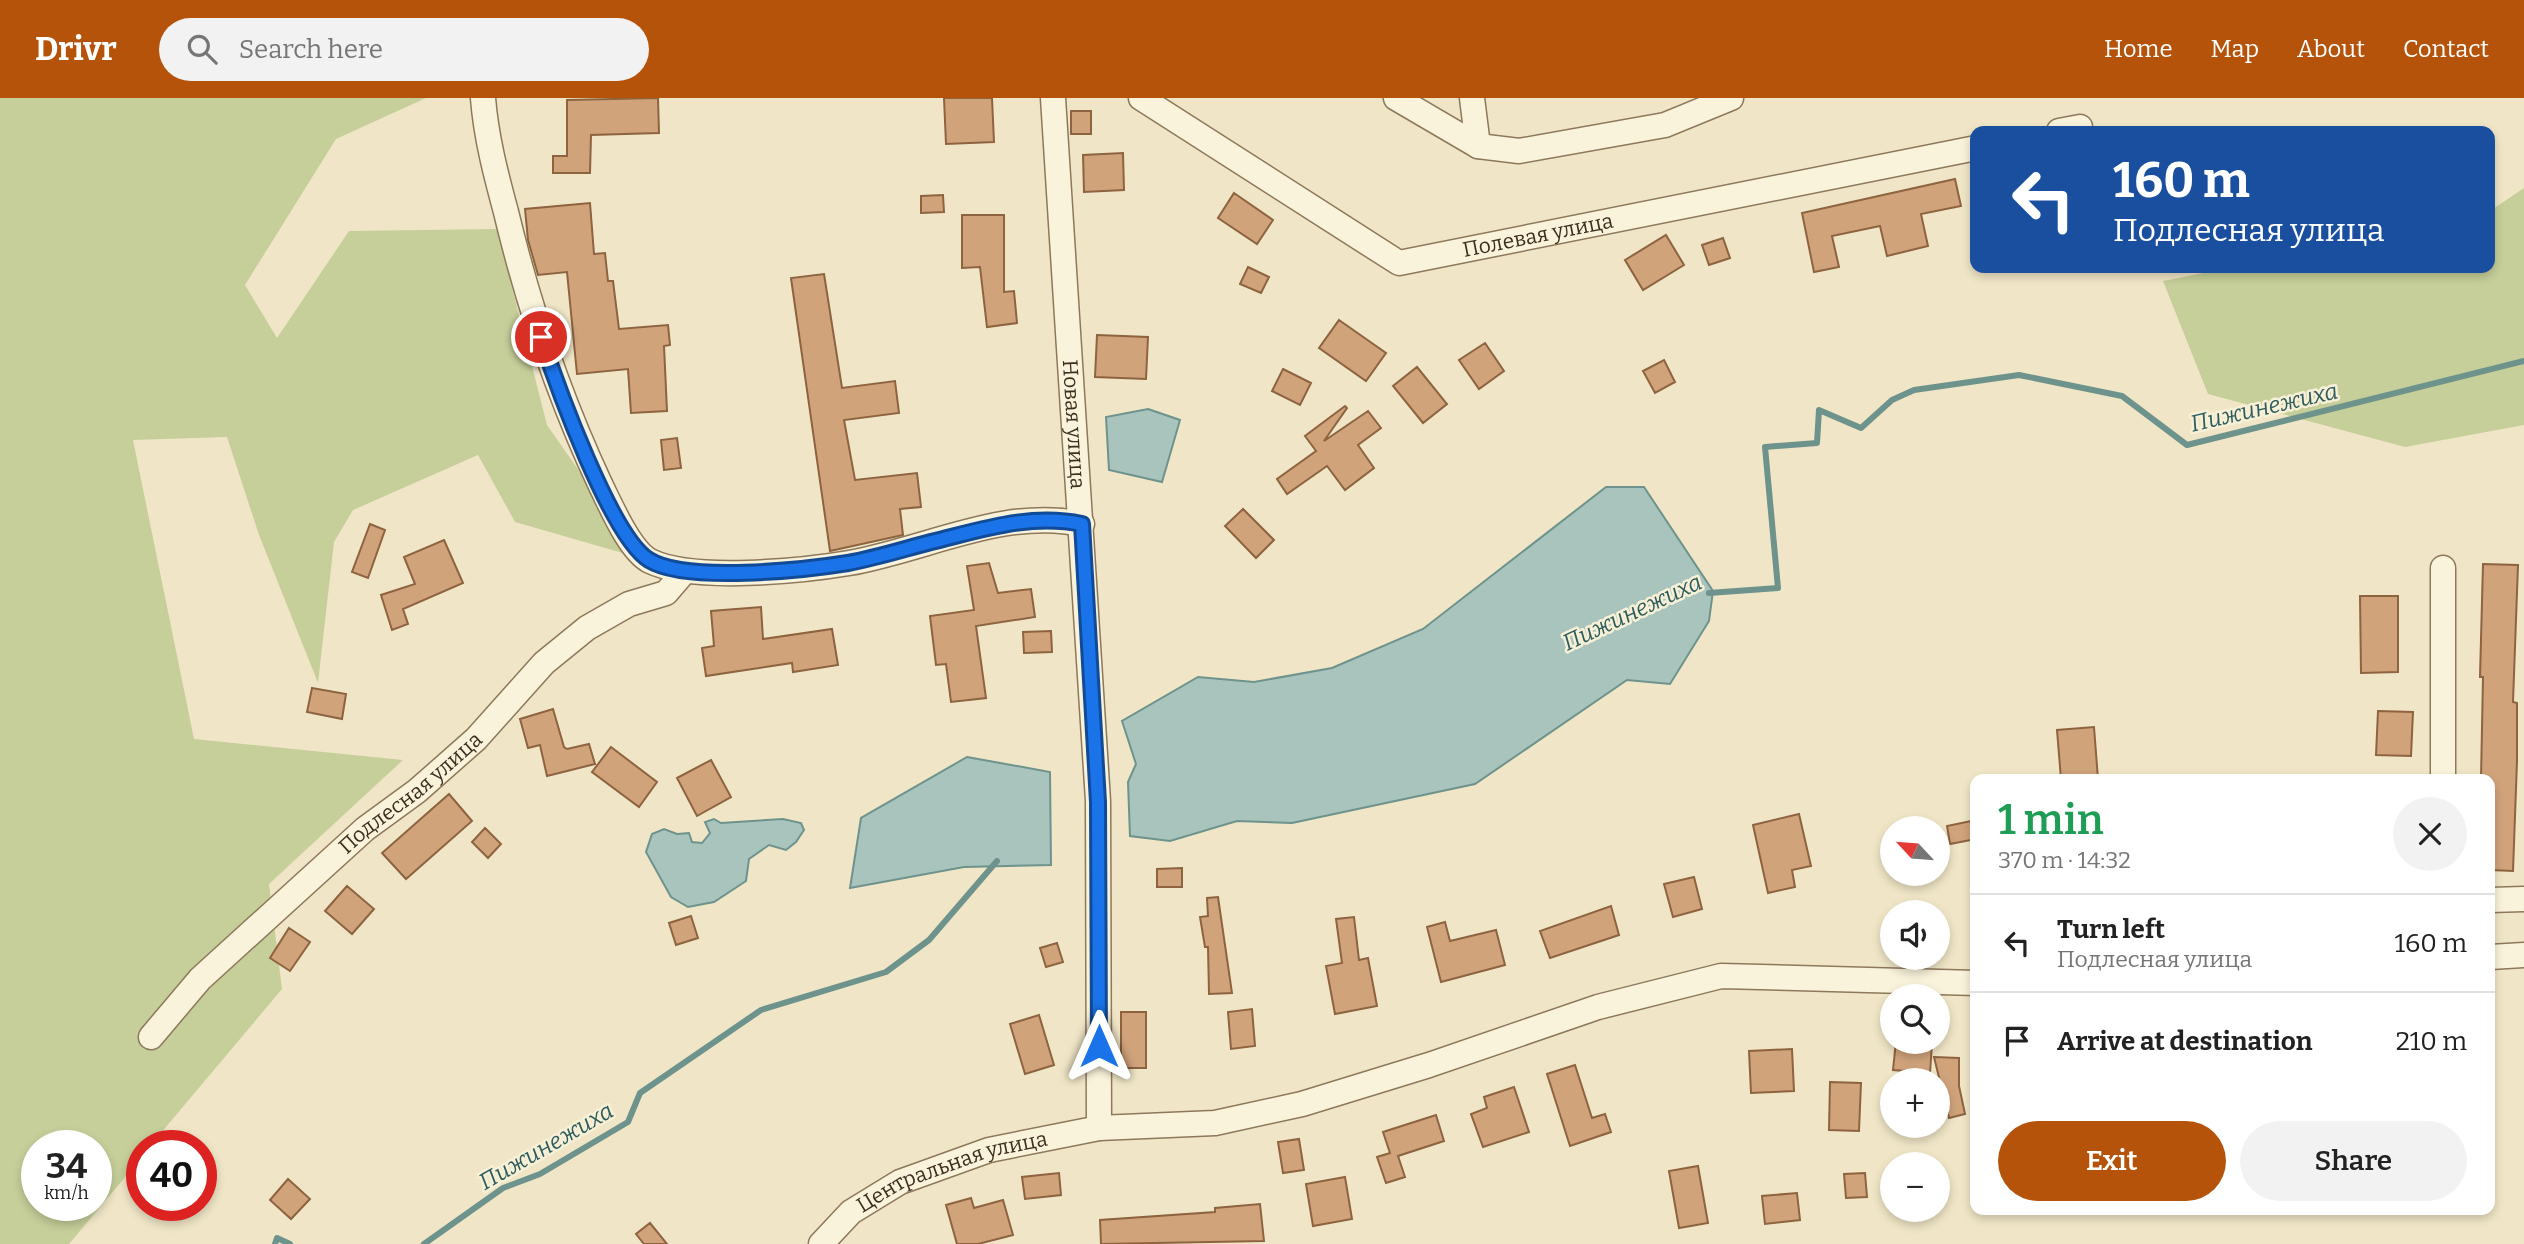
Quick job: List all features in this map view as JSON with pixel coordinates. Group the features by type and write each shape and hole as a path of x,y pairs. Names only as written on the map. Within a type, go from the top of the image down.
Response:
{"street":[{"path":"483,98 490,149 524,287 566,413 618,522 648,560 684,572 767,571 849,563 1001,525 1038,519 1082,524"},
{"name":"Новая улица","path":"1053,98 1098,802 1099,1128"},
{"name":"Полевая улица","path":"1141,98 1399,263 1970,149"},
{"path":"1396,98 1478,146 1519,151 1665,125 1731,98"},
{"path":"1472,98 1478,146"},
{"path":"2443,568 2443,774"},
{"name":"Подлесная улица","path":"151,1037 200,979 365,829 417,791 476,739 544,663 586,628 629,604 666,593 684,572"},
{"path":"2495,900 2524,899"},
{"path":"2495,957 2524,955"},
{"name":"Центральная улица","path":"821,1244 851,1212 900,1182 989,1150 1099,1128 1215,1123 1302,1104 1429,1065 1598,1007 1721,976 1970,983"}],"green space":[{"path":"0,98 426,98 336,139 245,285 277,338 349,231 497,229 547,425 640,558 515,522 478,455 353,510 334,542 318,683 259,535 227,437 133,440 194,739 403,760 269,884 282,989 163,1130 126,1130 126,1176 112,1193 112,1130 21,1130 21,1221 88,1221 69,1244 0,1244"},
{"path":"2524,188 2524,425 2405,447 2208,394 2163,281 2204,273 2495,273 2495,208"}],"water":[{"path":"1148,409 1180,420 1162,482 1109,470 1106,417"},
{"path":"1606,487 1644,487 1713,591 1709,621 1670,684 1627,680 1475,784 1292,823 1237,821 1170,841 1130,836 1128,782 1136,764 1122,721 1198,677 1254,682 1332,668 1423,629"},
{"path":"967,757 1050,772 1051,865 964,867 850,888 861,818"},
{"path":"714,819 721,823 783,819 801,823 804,830 786,850 769,845 749,859 746,881 714,902 688,907 671,897 646,852 652,834 664,829 677,834 689,833 692,842 702,843 710,833 705,822"}],"building":[{"path":"658,98 659,133 591,135 590,173 553,173 553,156 567,156 567,100"},
{"path":"944,98 992,98 994,142 946,144"},
{"path":"1071,111 1091,111 1091,134 1071,134"},
{"path":"1123,153 1124,190 1084,192 1083,155"},
{"path":"1955,179 1961,206 1921,214 1928,246 1887,256 1880,226 1832,236 1839,267 1814,272 1802,213"},
{"path":"1234,193 1273,220 1257,244 1218,218"},
{"path":"943,195 944,212 921,213 921,196"},
{"path":"590,203 594,254 605,253 608,281 613,281 619,329 668,325 670,345 664,346 667,411 631,413 628,369 577,374 567,272 538,275 528,240 525,209"},
{"path":"962,215 1004,215 1004,292 1014,291 1017,323 987,327 980,267 962,268"},
{"path":"1666,235 1684,265 1643,290 1625,260"},
{"path":"1723,238 1730,258 1709,265 1702,245"},
{"path":"1248,267 1269,277 1261,293 1240,284"},
{"path":"824,274 842,388 895,381 899,413 844,420 855,480 917,473 921,507 900,509 903,535 830,551 791,278"},
{"path":"1339,320 1386,353 1366,381 1319,348"},
{"path":"1097,335 1148,337 1146,379 1095,377"},
{"path":"1485,343 1504,371 1479,389 1459,360"},
{"path":"1664,360 1675,382 1655,393 1643,371"},
{"path":"1417,367 1447,404 1423,423 1393,386"},
{"path":"1283,369 1311,383 1300,405 1272,391"},
{"path":"1345,406 1347,408 1324,441 1368,411 1381,428 1358,445 1374,468 1345,490 1327,466 1287,494 1277,479 1316,451 1305,436"},
{"path":"677,438 681,468 664,470 661,440"},
{"path":"1243,509 1274,540 1256,558 1225,526"},
{"path":"370,524 385,530 368,578 352,572"},
{"path":"444,540 463,583 403,609 408,624 392,630 381,595 415,584 404,557"},
{"path":"989,563 998,593 1031,589 1035,617 976,626 986,698 951,702 946,664 936,665 930,616 974,610 967,566"},
{"path":"2483,564 2518,565 2513,702 2517,703 2517,761 2513,871 2495,870 2495,774 2481,774 2483,677 2480,677"},
{"path":"2360,596 2398,596 2398,672 2361,673"},
{"path":"761,607 763,639 832,629 838,665 793,672 792,663 706,676 702,648 714,646 711,611"},
{"path":"1051,631 1052,652 1024,653 1023,632"},
{"path":"312,688 346,694 342,719 307,712"},
{"path":"553,709 564,747 567,749 589,744 595,764 547,776 540,745 528,748 520,719"},
{"path":"2378,711 2413,712 2411,756 2376,755"},
{"path":"2094,727 2098,774 2061,774 2057,730"},
{"path":"611,747 657,782 639,807 592,772"},
{"path":"711,760 731,797 697,816 677,778"},
{"path":"449,794 472,821 406,879 382,853"},
{"path":"1799,814 1811,866 1792,870 1795,887 1768,893 1753,825"},
{"path":"1970,821 1970,840 1950,844 1950,825"},
{"path":"485,828 501,844 488,858 472,842"},
{"path":"1182,868 1182,887 1157,887 1157,869"},
{"path":"1694,877 1702,909 1673,917 1664,884"},
{"path":"347,886 374,909 352,934 325,911"},
{"path":"1218,897 1232,993 1209,994 1208,947 1205,947 1200,917 1208,916 1207,898"},
{"path":"1611,906 1619,935 1550,958 1540,931"},
{"path":"691,916 698,938 676,945 669,923"},
{"path":"1354,917 1359,960 1368,958 1377,1006 1335,1014 1326,966 1342,963 1336,919"},
{"path":"1445,922 1450,941 1496,930 1505,965 1441,982 1427,927"},
{"path":"289,928 310,942 290,971 270,958"},
{"path":"1057,943 1063,962 1046,967 1040,948"},
{"path":"1252,1009 1255,1046 1231,1049 1228,1012"},
{"path":"1121,1012 1146,1012 1146,1068 1121,1068"},
{"path":"1039,1015 1054,1065 1025,1074 1010,1024"},
{"path":"1792,1049 1794,1091 1751,1093 1749,1051"},
{"path":"1895,1054 1931,1054 1930,1068 1893,1068"},
{"path":"1934,1057 1959,1058 1959,1086 1965,1114 1950,1118 1950,1068 1937,1068"},
{"path":"1575,1065 1592,1118 1605,1114 1611,1132 1570,1146 1547,1074"},
{"path":"1830,1082 1861,1083 1859,1131 1829,1130"},
{"path":"1514,1087 1529,1132 1483,1147 1471,1114 1487,1108 1484,1097"},
{"path":"1436,1115 1444,1141 1398,1156 1405,1177 1386,1183 1377,1157 1390,1153 1383,1132"},
{"path":"1299,1139 1304,1170 1283,1173 1278,1142"},
{"path":"1698,1166 1708,1223 1679,1228 1669,1171"},
{"path":"1059,1173 1061,1195 1025,1199 1022,1177"},
{"path":"1865,1173 1867,1197 1846,1198 1844,1174"},
{"path":"1345,1177 1352,1219 1313,1226 1306,1184"},
{"path":"288,1179 310,1199 291,1219 270,1200"},
{"path":"1797,1193 1800,1220 1765,1224 1762,1196"},
{"path":"971,1198 974,1208 1003,1200 1013,1235 978,1244 957,1244 946,1205"},
{"path":"1260,1204 1264,1241 1101,1244 1100,1220 1215,1212 1215,1208"},
{"path":"650,1223 667,1244 644,1244 636,1234"}],"waterway":[{"name":"Пижинежиха","path":"1709,593 1778,588 1765,447 1817,443 1819,410 1861,428 1892,400 1914,390 2019,375 2122,396 2187,445 2524,361"},
{"name":"Пижинежиха","path":"424,1244 503,1188 540,1174 628,1122 640,1093 761,1010 886,972 929,940 997,861"},
{"name":"Пижинежиха","path":"275,1244 277,1238 290,1244"}],"route":[{"path":"541,337 566,413 618,522 648,560 684,572 767,571 849,563 1001,525 1038,519 1061,519 1082,524 1098,802 1099,1046"}]}
